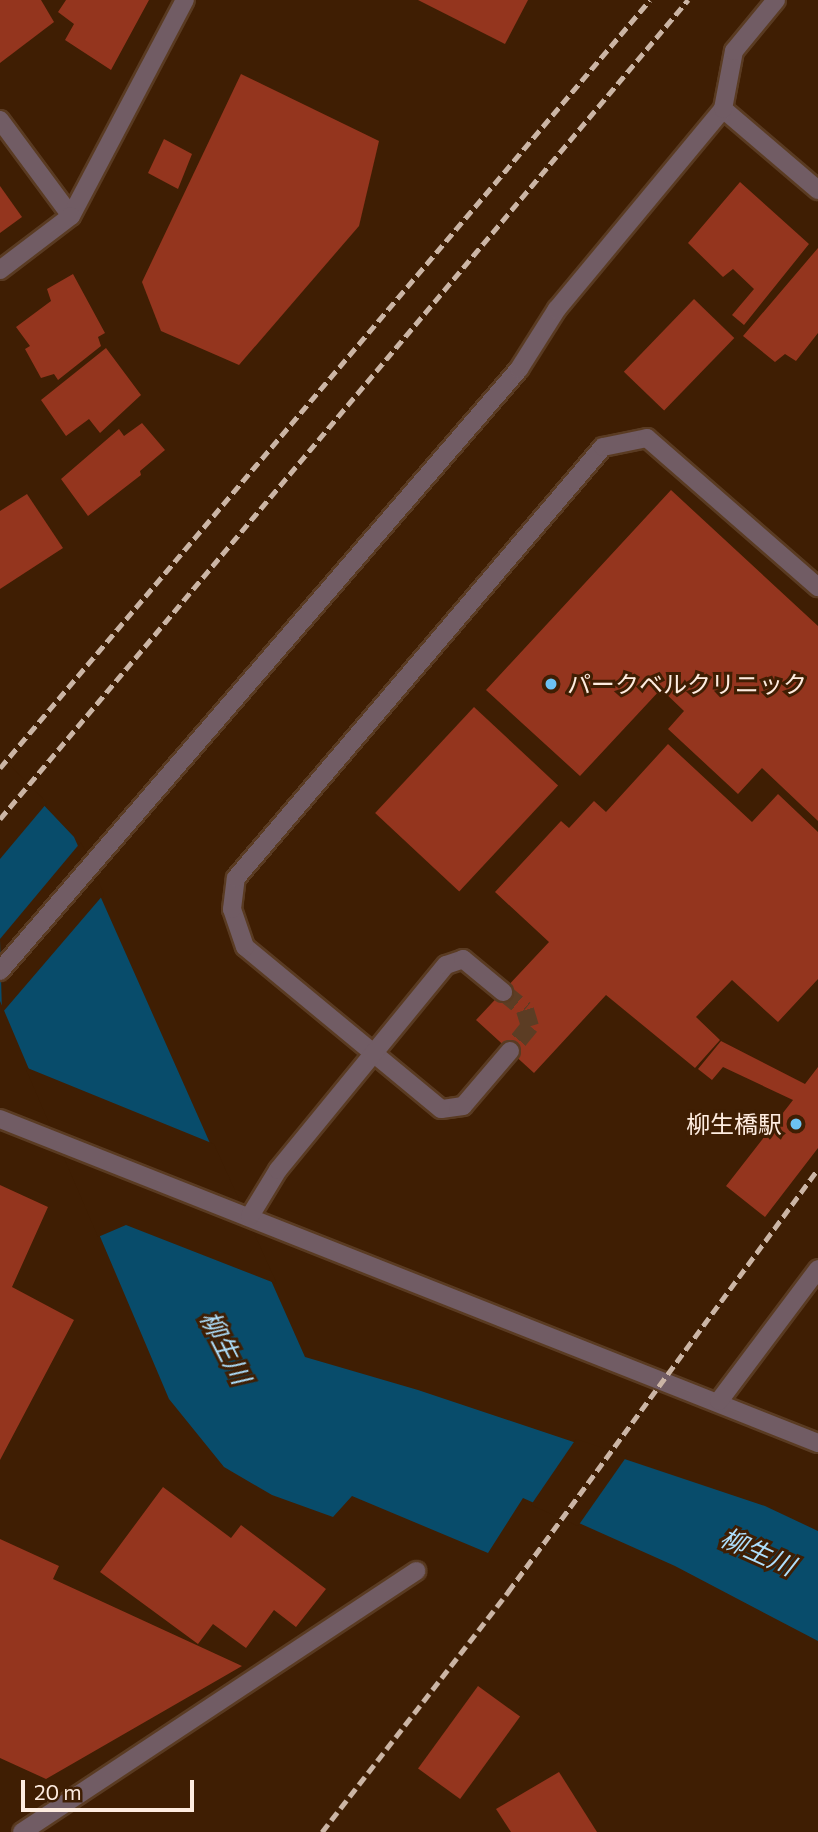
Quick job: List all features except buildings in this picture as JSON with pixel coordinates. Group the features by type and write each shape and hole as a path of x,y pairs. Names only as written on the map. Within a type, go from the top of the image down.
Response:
{"street":[{"path":"0,270 71,216 184,0"},
{"path":"0,971 519,369 557,309 723,109 734,51 776,0"},
{"path":"723,109 818,190"},
{"path":"0,120 71,216"},
{"path":"510,1051 463,1107 441,1109 245,947 232,909 236,878 603,447 647,438 818,587"},
{"path":"247,1215 278,1170 446,965 463,959 503,992"},
{"path":"0,1119 719,1401 818,1443"},
{"path":"719,1401 818,1269"},
{"path":"22,1832 418,1571"}],"water":[{"name":"柳生川","path":"0,759 74,837 305,1357 418,1390 765,1506 818,1531 818,1641 675,1566 523,1498 488,1553 352,1496 333,1517 272,1495 224,1467 169,1399 0,1001"}],"pier":[{"path":"0,755 47,803 0,859"},
{"path":"81,842 104,894 2,1013 0,939"},
{"path":"25,1067 214,1144 277,1284 126,1225 98,1237"},
{"path":"576,1439 627,1456 578,1526 531,1505"}],"tunnel":[{"path":"503,992 525,1010 530,1026 510,1051"}],"railway":[{"path":"0,768 650,0"},
{"path":"0,819 688,0"},
{"path":"322,1832 508,1592 818,1169"}],"place":[{"name":"パークベルクリニック","path":"551,684"},
{"name":"柳生橋駅","path":"796,1124"}]}
